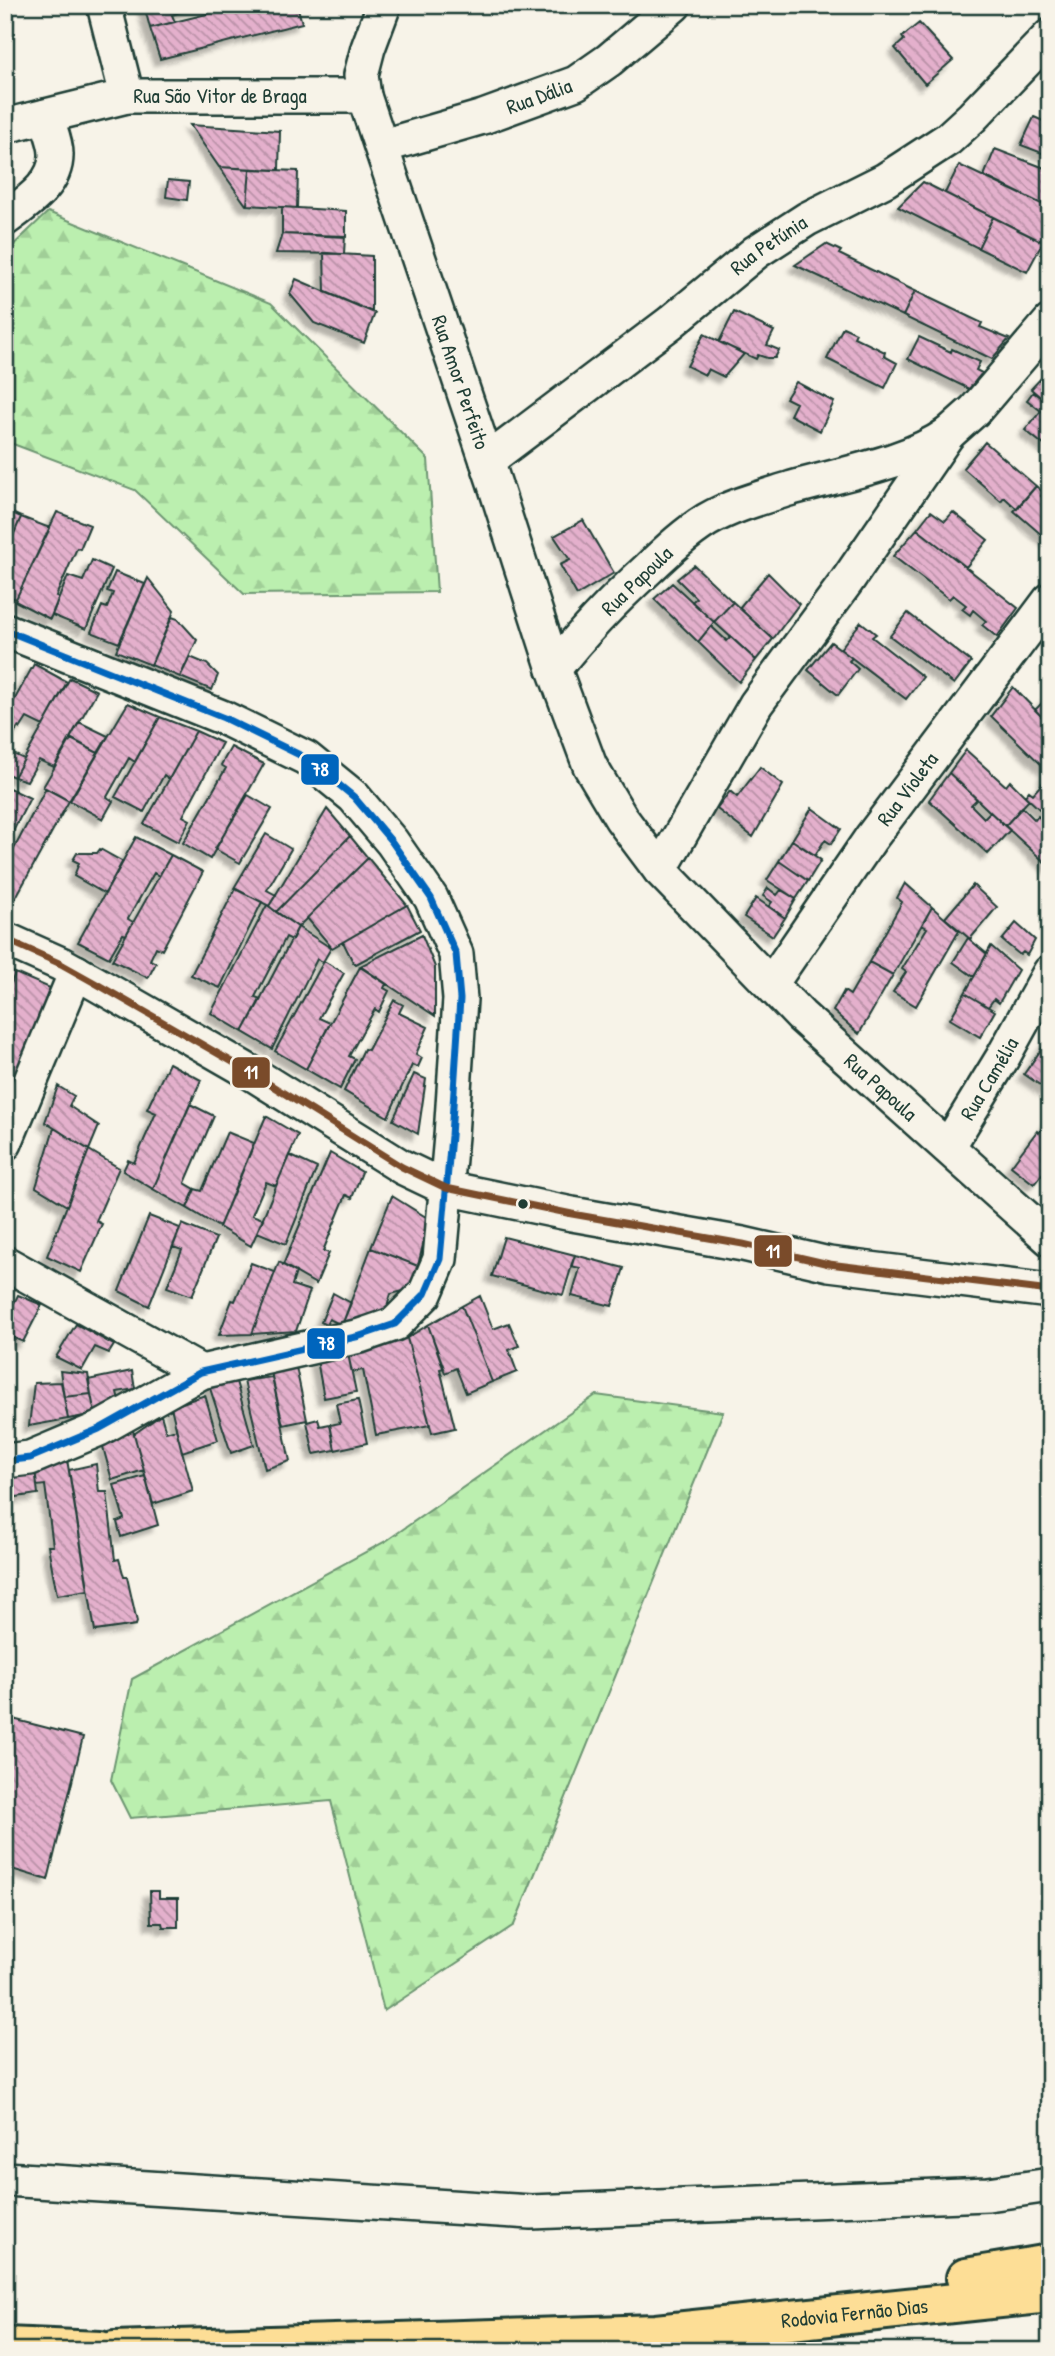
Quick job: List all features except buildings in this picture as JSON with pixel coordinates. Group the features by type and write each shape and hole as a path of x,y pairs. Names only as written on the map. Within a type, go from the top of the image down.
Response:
{"highway":[{"path":"619,2335 1050,2263"},
{"name":"Rodovia Fernão Dias","path":"114,2351 656,2334 1050,2293"},
{"path":"5,2347 100,2351"}],"street":[{"name":"Rua São Vitor de Braga","path":"104,5 127,96 364,96"},
{"path":"364,96 361,75 384,5"},
{"name":"Rua Dália","path":"383,146 483,117 576,83 609,60 674,5"},
{"name":"Rua Petúnia","path":"487,461 670,323 756,252 807,219 885,180 948,139 979,111 1050,36"},
{"path":"5,126 127,96"},
{"name":"Rua Amor Perfeito","path":"364,96 383,146 554,669"},
{"path":"5,219 37,195 51,175 56,155 46,116"},
{"name":"Rua Papoula","path":"1050,323 975,410 948,434 914,454 790,489 738,506 705,521 633,582 599,616 554,669 590,766 621,818 660,870 845,1057 1050,1239"},
{"name":"Rua Papoula","path":"660,870 756,704 847,581 948,434"},
{"name":"Rua Violeta","path":"771,984 871,838 1050,600"},
{"path":"5,630 224,718 306,758 354,797 392,842 431,898 456,954 460,999 440,1259 425,1294 395,1324 360,1336 201,1372 99,1429 30,1458 5,1461"},
{"path":"5,939 75,972 250,1072 402,1167 446,1188 572,1214 743,1244 830,1264 1050,1291"},
{"path":"5,1143 75,972"},
{"name":"Rua Camélia","path":"948,1147 1003,1057 1050,972"},
{"path":"5,1263 201,1372"},
{"path":"5,2179 531,2212 988,2194 1050,2185"}],"green space":[{"path":"48,212 271,303 428,459 437,592 244,594 135,490 5,441 5,253"},
{"path":"596,1395 723,1412 514,1925 384,2011 331,1801 130,1818 111,1780 132,1679 386,1541"}],"transit line":[{"name":"78","path":"5,630 224,718 306,758 354,797 392,842 431,898 456,954 460,999 440,1259 425,1294 395,1324 360,1336 201,1372 99,1429 30,1458 5,1461"},
{"name":"11","path":"5,939 61,964 95,983 250,1072 402,1167 446,1188 572,1214 743,1244 829,1264 1050,1291"}]}
